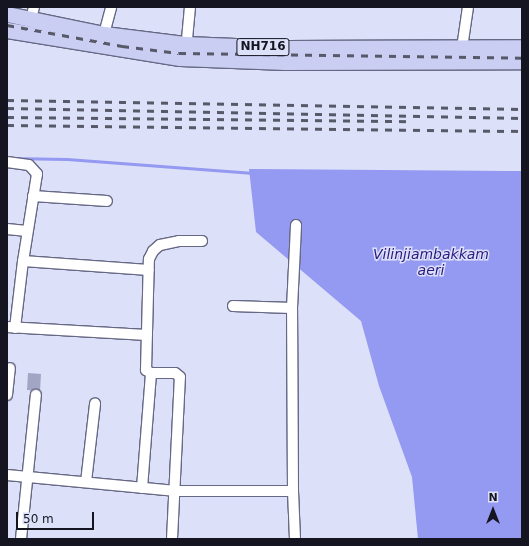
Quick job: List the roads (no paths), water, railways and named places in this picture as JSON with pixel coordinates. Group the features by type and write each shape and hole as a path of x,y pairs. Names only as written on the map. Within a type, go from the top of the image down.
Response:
{"highway":[{"name":"NH716","path":"7,14 32,13 104,34 185,51 285,48 522,48"},
{"path":"7,30 285,62 522,61"}],"street":[{"path":"104,34 111,7"},
{"path":"185,51 190,7"},
{"path":"462,48 468,7"},
{"path":"7,162 29,165 35,170 33,196 11,328 147,336"},
{"path":"33,196 108,201"},
{"path":"295,539 293,491 292,308 296,225"},
{"path":"7,229 27,231"},
{"path":"172,539 176,491 180,377 175,373 151,373 146,368 149,259 156,247 179,241 202,240"},
{"path":"23,261 149,270"},
{"path":"233,306 292,308"},
{"path":"7,395 10,368"},
{"path":"142,488 151,373"},
{"path":"21,539 29,477 36,395"},
{"path":"86,482 95,404"},
{"path":"7,475 176,491 293,491"}],"water":[{"name":"Vilinjiambakkam aeri","path":"249,169 522,171 522,539 418,539 412,477 379,386 361,321 256,232"}],"waterway":[{"path":"9,158 67,159 253,173"}],"railway":[{"path":"7,25 122,46 179,53 522,58"},
{"path":"7,100 522,109"},
{"path":"7,108 522,118"},
{"path":"7,117 413,121"},
{"path":"7,125 522,131"}]}
